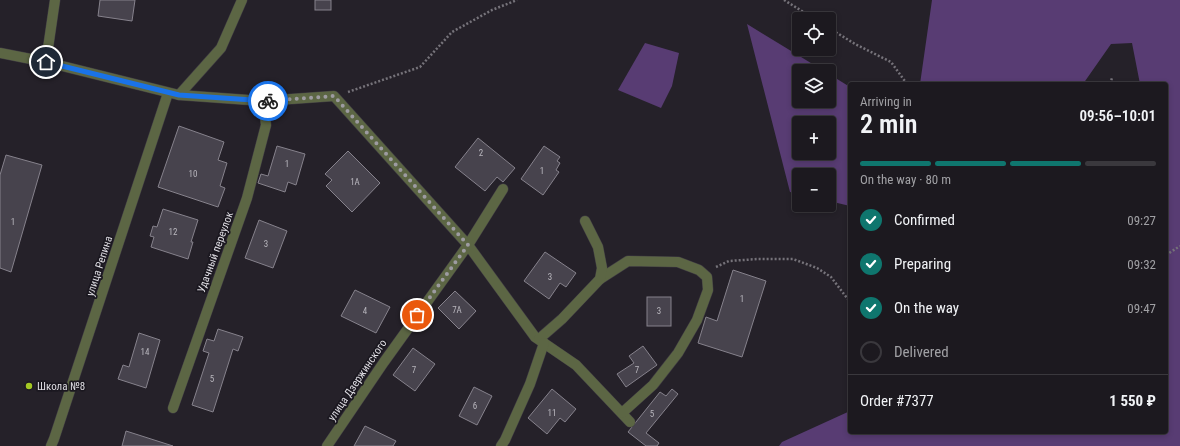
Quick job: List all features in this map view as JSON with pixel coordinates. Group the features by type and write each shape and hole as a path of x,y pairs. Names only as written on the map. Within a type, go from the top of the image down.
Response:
{"street":[{"path":"46,62 55,0"},
{"path":"179,95 221,48 242,0"},
{"path":"0,52 179,95 263,101 334,96 468,245 535,337 576,365 630,422"},
{"name":"улица Репина","path":"51,446 168,92"},
{"name":"Удачный переулок","path":"173,408 247,198 266,125 263,101"},
{"name":"улица Дзержинского","path":"327,446 384,362 468,245 502,189"},
{"path":"585,221 598,247 602,268 600,279"},
{"path":"501,446 530,384 542,341 600,279 628,261 678,262 699,270 708,277 708,290 697,320 678,353 653,385 622,413"}],"path":[{"path":"334,96 420,67 452,32 492,10 517,0"},
{"path":"784,0 804,12"},
{"path":"836,32 855,44 891,62 905,82"},
{"path":"1111,82 1112,78"},
{"path":"1168,254 1180,246"},
{"path":"702,273 729,261 793,259 817,268 831,277 848,299"}],"shaded area":[{"path":"932,0 1180,0 1180,446 779,446 782,442 848,412 848,434 1168,434 1168,82 1140,82 1132,43 1111,44 1084,82 920,82"},
{"path":"747,24 792,51 792,56 799,56 813,64 792,64 792,108 836,108 836,78 848,86 848,206 836,203 836,168 792,168 792,192 790,192"},
{"path":"645,43 679,53 672,86 661,108 618,90"}],"building":[{"path":"100,0 135,0 132,21 98,16"},
{"path":"315,0 331,0 331,10 315,10"},
{"path":"179,126 224,142 218,160 227,163 220,186 225,188 218,207 158,187"},
{"path":"478,138 515,168 503,182 497,177 485,191 455,167"},
{"path":"277,146 305,154 296,185 288,182 285,192 258,183 261,174 268,176"},
{"path":"544,146 560,157 557,161 560,163 556,170 559,172 543,195 521,179"},
{"path":"348,151 380,183 352,212 326,186 332,180 325,174"},
{"path":"6,155 42,165 11,272 0,268 0,175"},
{"path":"163,209 198,220 191,242 193,242 188,259 151,247 154,237 150,236 153,226 157,227"},
{"path":"259,220 287,231 273,268 245,258"},
{"path":"545,252 576,273 566,287 560,283 549,299 524,281"},
{"path":"733,270 766,281 742,357 698,343 706,317 717,321"},
{"path":"355,290 390,307 376,333 341,316"},
{"path":"455,291 476,311 459,329 438,308"},
{"path":"647,297 671,297 671,326 647,326"},
{"path":"218,329 243,337 238,351 233,349 213,412 192,405 209,353 203,351 207,339 214,341"},
{"path":"139,333 160,340 146,388 118,379 123,365 129,367"},
{"path":"643,346 657,365 626,387 617,374 634,363 629,356"},
{"path":"413,348 435,364 415,391 393,375"},
{"path":"474,387 492,396 477,425 459,416"},
{"path":"552,389 576,409 565,422 560,418 547,434 528,418"},
{"path":"672,389 678,394 646,433 659,443 657,446 646,446 628,432 660,392 666,396"},
{"path":"365,426 396,441 393,446 354,446"},
{"path":"126,431 173,446 122,446"}],"way so far":[{"path":"268,101 334,96 468,245 417,315"}],"place":[{"name":"Школа №8","path":"29,386"}],"route":[{"path":"46,62 179,95 268,101"}]}
